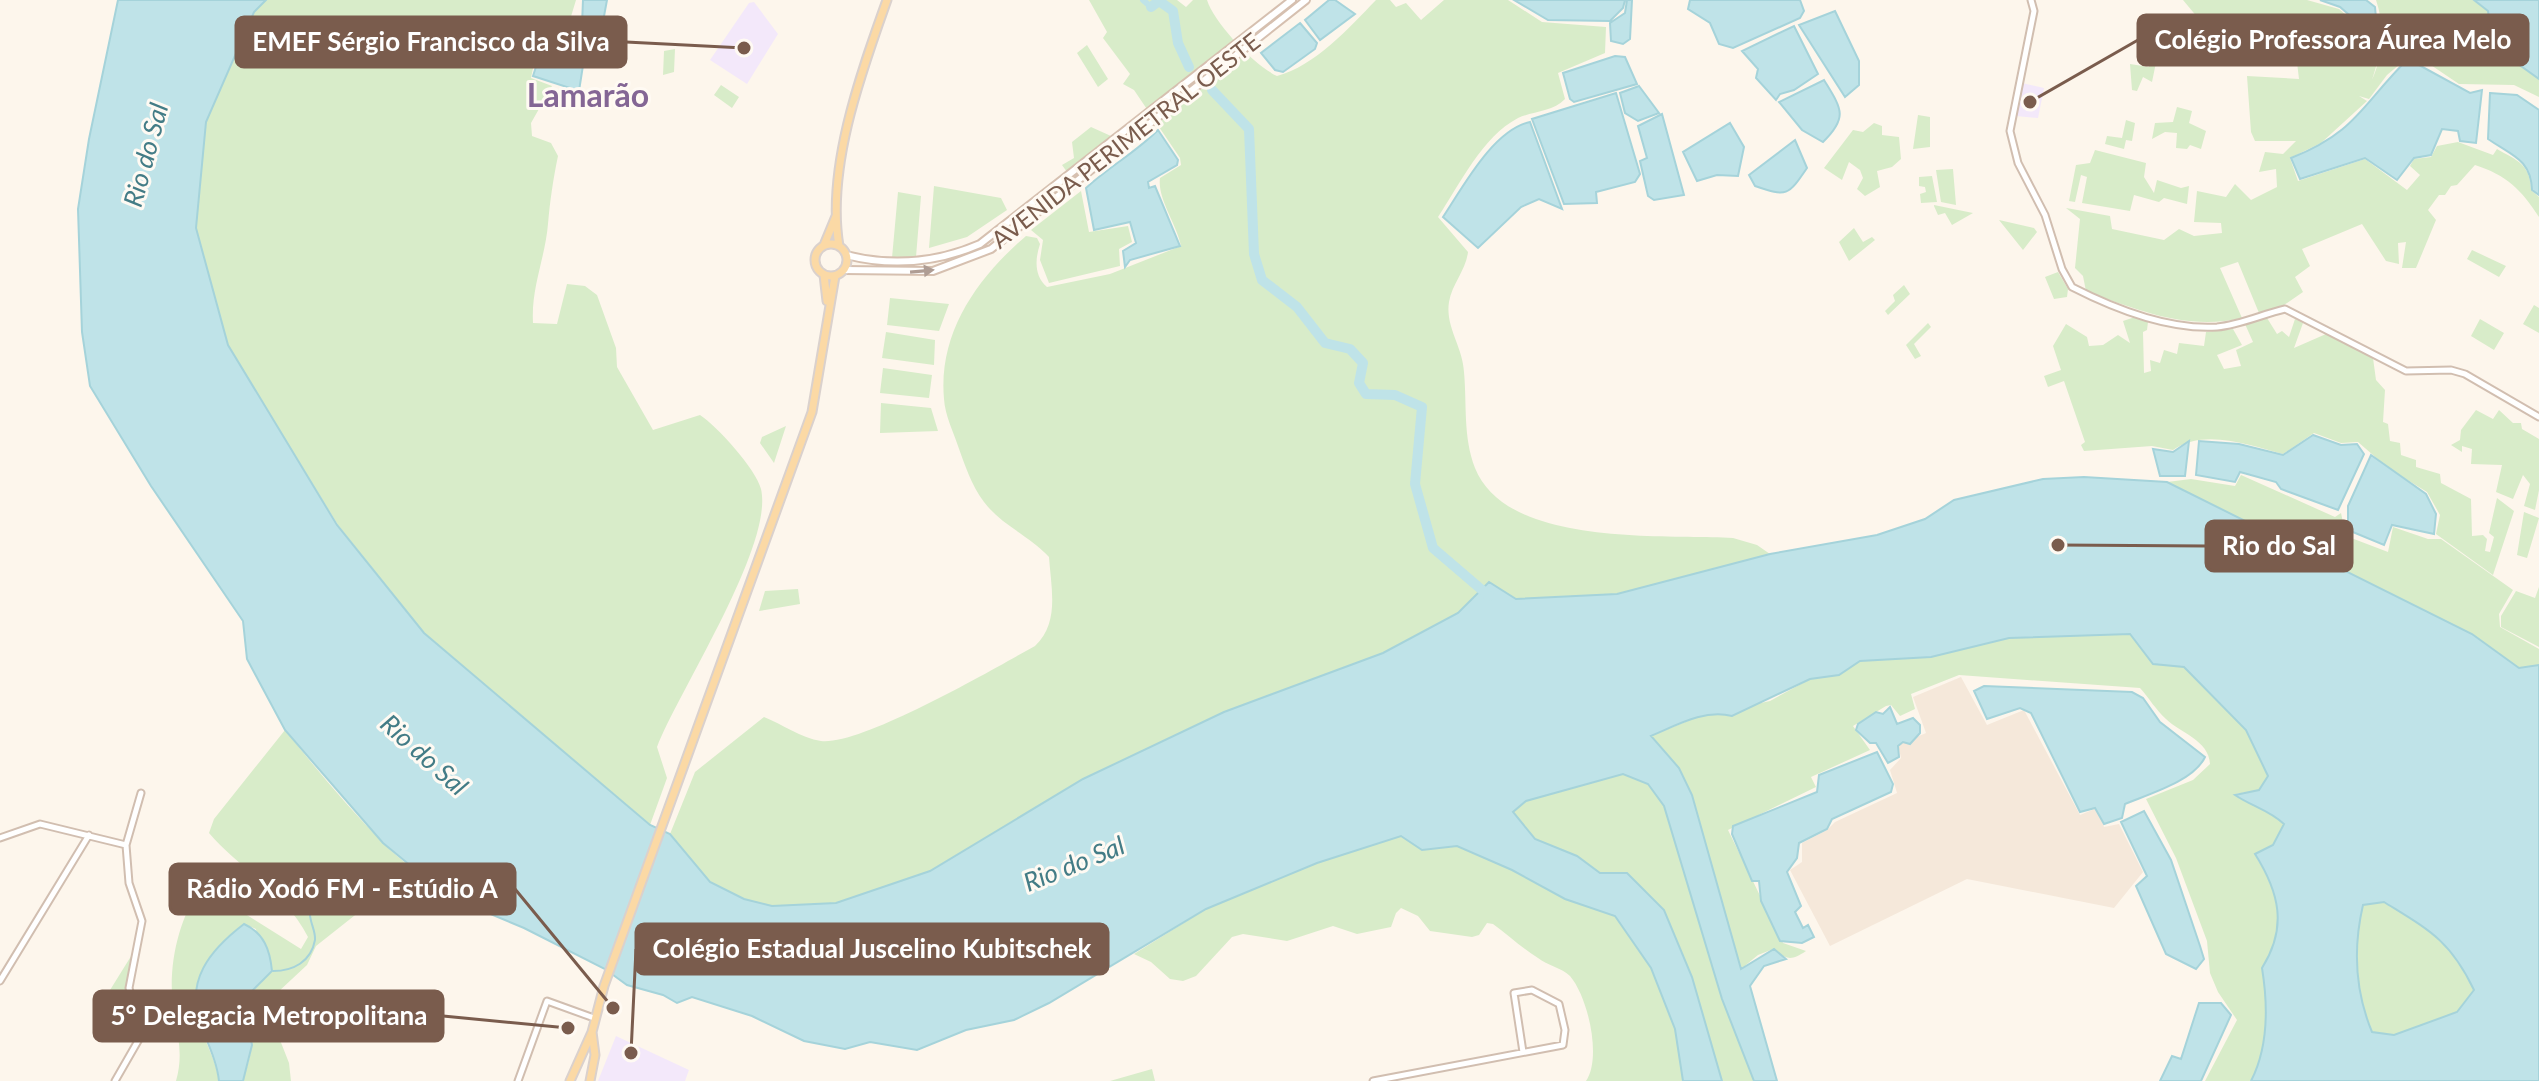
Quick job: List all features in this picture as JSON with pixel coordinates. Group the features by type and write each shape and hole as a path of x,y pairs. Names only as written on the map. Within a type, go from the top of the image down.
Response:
{"main road":[{"path":"824,275 835,276 844,270 846,255 839,246 837,214 851,113 887,0"},
{"name":"AVENIDA PERIMETRAL OESTE","path":"846,255 912,263 945,257 980,244 1292,0"},
{"name":"AVENIDA PERIMETRAL OESTE","path":"844,270 933,271 991,249 1306,0"},
{"path":"828,303 824,275 814,260 837,214"},
{"path":"824,245 839,246"},
{"path":"570,1081 592,1032 604,986 812,412 835,276"},
{"path":"591,1077 596,1047 592,1032"},
{"path":"576,1065 587,1062 591,1077"}],"street":[{"path":"2031,0 2034,11 2010,131 2018,163 2045,215 2070,285 2140,315 2180,324 2225,326 2285,309 2406,371 2461,373 2539,417"},
{"path":"115,1081 142,1034 129,996 142,921 129,883 126,845 141,793"},
{"path":"0,838 35,824 126,845"},
{"path":"0,981 89,835"},
{"path":"1373,1081 1562,1045 1566,1035 1559,1004 1527,989 1514,993 1523,1052"},
{"path":"518,1081 547,1001 594,1018"}],"shaded area":[{"path":"754,2 778,34 747,84 710,60 749,3"},
{"path":"2022,83 2044,88 2038,118 2016,116"},
{"path":"1961,677 1987,725 2024,710 2080,815 2097,808 2104,827 2119,824 2143,872 2114,908 1967,879 1830,946 1790,870 1802,862 1802,843 1827,830 1835,822 1897,793 1890,770 1901,758 1898,745 1926,733 1913,697"},
{"path":"616,1036 689,1070 685,1081 598,1081"}],"green space":[{"path":"266,0 576,0 563,43 538,44 531,78 552,86 531,123 532,136 551,143 558,156 534,297 533,323 557,324 567,284 585,286 597,295 616,348 617,367 653,430 700,415 735,449 761,489 761,514 740,580 657,747 667,778 650,825 424,633 338,525 227,345 196,228 206,122 254,12"},
{"path":"1089,0 1177,0 1186,7 1193,0 1207,0 1236,43 1277,76 1318,55 1376,0 1390,0 1396,7 1406,3 1421,20 1444,0 1508,0 1542,22 1606,27 1605,53 1558,73 1565,99 1549,109 1518,118 1493,137 1438,217 1468,252 1448,311 1463,363 1471,456 1492,494 1519,512 1553,524 1590,532 1733,538 1757,545 1770,554 1617,594 1516,599 1489,582 1458,613 1383,653 1224,712 1083,779 930,871 836,903 772,906 744,899 710,882 670,834 695,772 764,717 821,741 840,739 896,719 1035,646 1048,627 1052,604 1049,557 991,510 975,489 948,417 944,374 955,329 965,308 992,269 1026,236 1037,238 1040,244 1037,267 1047,287 1110,274 1181,246 1160,186 1160,178 1181,165 1180,158 1134,90 1123,84 1130,74 1103,38 1107,32"},
{"path":"2183,0 2307,0 2339,9 2370,36 2378,32 2381,48 2381,20 2376,0 2474,0 2488,10 2493,46 2539,79 2539,97 2514,85 2459,84 2413,53 2387,75 2369,99 2359,96 2367,101 2321,143 2290,158 2298,181 2365,159 2407,190 2420,175 2410,166 2414,159 2431,157 2437,146 2458,142 2493,155 2497,149 2517,160 2525,169 2531,190 2539,197 2539,217 2512,184 2496,173 2475,165 2445,195 2439,195 2428,210 2436,220 2416,268 2402,268 2406,242 2398,243 2399,264 2386,261 2362,224 2302,249 2310,266 2295,277 2303,292 2284,305 2259,313 2238,262 2220,268 2242,318 2202,322 2182,320 2086,291 2083,276 2075,268 2080,219 2066,208 2110,216 2112,229 2164,240 2179,229 2194,236 2222,233 2221,223 2194,222 2197,191 2226,197 2235,184 2251,200 2277,187 2276,169 2259,172 2265,152 2283,154 2296,141 2255,141 2251,132 2247,76 2299,79 2296,54 2242,55 2229,36 2213,36"},
{"path":"2153,41 2160,43 2152,82 2143,77 2137,91 2132,90 2130,64 2149,67"},
{"path":"1087,45 1108,79 1098,87 1077,53"},
{"path":"675,49 674,72 663,75 664,51"},
{"path":"721,85 739,97 732,108 714,95"},
{"path":"2177,107 2192,111 2189,123 2206,131 2201,149 2190,145 2187,149 2176,148 2177,133 2165,132 2152,139 2155,123 2173,122"},
{"path":"1918,115 1930,117 1930,147 1913,149"},
{"path":"2126,120 2135,123 2132,141 2126,140 2124,149 2105,144 2107,136 2122,138"},
{"path":"1874,123 1882,126 1882,135 1899,137 1901,159 1892,167 1877,171 1880,187 1865,196 1857,189 1863,178 1860,170 1849,162 1842,180 1824,168 1853,130 1863,132"},
{"path":"1091,127 1111,136 1067,172 1062,165 1074,158 1072,142"},
{"path":"2095,150 2146,163 2144,177 2154,193 2157,180 2181,188 2189,186 2187,204 2164,198 2159,202 2134,195 2130,211 2082,203 2087,177 2081,175 2075,202 2069,201 2076,165 2090,163"},
{"path":"1953,169 1956,205 1941,202 1936,170"},
{"path":"1932,176 1937,202 1921,203 1920,194 1926,192 1925,187 1919,186 1919,177"},
{"path":"934,186 1001,198 1007,210 967,237 929,248"},
{"path":"1081,191 1089,232 1128,226 1132,242 1119,249 1120,266 1049,283 1040,260 1043,240 1031,230"},
{"path":"898,192 921,196 916,257 892,258"},
{"path":"1934,205 1973,213 1952,225 1945,213 1938,215"},
{"path":"1999,220 2034,228 2037,232 2023,250"},
{"path":"1854,228 1863,242 1872,237 1875,240 1849,261 1839,242"},
{"path":"2472,250 2506,266 2499,277 2467,259"},
{"path":"2058,272 2068,289 2067,297 2054,299 2045,277"},
{"path":"1904,285 1910,294 1888,315 1885,311 1895,301 1893,295"},
{"path":"890,298 949,304 939,331 887,325"},
{"path":"2534,305 2539,308 2539,333 2523,324"},
{"path":"2135,317 2148,322 2147,330 2143,332 2144,373 2151,371 2150,360 2160,363 2164,350 2177,354 2179,343 2204,346 2206,332 2233,329 2242,345 2217,355 2224,369 2241,366 2236,350 2253,342 2245,324 2267,318 2277,334 2282,331 2289,337 2295,319 2303,323 2294,348 2326,334 2373,358 2376,380 2385,390 2383,422 2388,424 2390,441 2400,443 2401,455 2416,460 2416,467 2440,474 2441,483 2471,499 2472,536 2483,535 2487,539 2485,551 2490,552 2494,537 2489,533 2497,498 2514,511 2493,575 2436,534 2440,515 2427,492 2388,468 2358,442 2341,443 2314,433 2283,454 2212,439 2185,443 2173,450 2152,446 2084,451 2081,445 2085,442 2064,381 2048,387 2044,376 2061,370 2053,346 2066,324 2087,337 2089,346 2103,345 2118,335 2130,343 2123,321"},
{"path":"2480,319 2504,333 2494,350 2471,336"},
{"path":"1928,323 1931,327 1914,344 1921,356 1915,359 1906,345"},
{"path":"886,332 935,340 934,365 882,358"},
{"path":"883,368 932,375 929,398 880,393"},
{"path":"881,403 931,408 938,431 880,433"},
{"path":"2476,410 2493,419 2499,410 2539,439 2539,490 2535,510 2524,506 2530,484 2523,475 2513,499 2496,492 2502,465 2471,464 2472,449 2462,446 2462,452 2451,445 2460,440 2461,430"},
{"path":"786,426 774,463 760,443 762,437"},
{"path":"2241,475 2335,517 2341,513 2346,536 2388,552 2393,527 2428,539 2441,539 2513,590 2499,614 2500,627 2539,649 2539,665 2519,668 2472,634 2167,482 2191,479 2235,486"},
{"path":"2524,512 2539,518 2527,558 2517,555"},
{"path":"2539,587 2539,647 2501,627 2501,616 2516,591 2535,598"},
{"path":"798,589 800,604 759,611 765,591"},
{"path":"2130,634 2153,664 2184,667 2246,730 2268,776 2259,790 2236,794 2284,824 2273,846 2255,855 2275,897 2278,924 2262,968 2266,1026 2261,1054 2251,1081 2205,1081 2237,1020 2218,992 2210,973 2207,941 2176,858 2146,799 2193,780 2210,764 2208,756 2199,743 2162,715 2140,688 1959,675 1911,694 1915,709 1900,716 1891,705 1886,706 1853,726 1870,750 1811,777 1816,787 1728,830 1783,943 1806,951 1789,958 1773,949 1758,955 1741,969 1692,795 1651,736 1700,716 1770,701 1810,679 1839,675 1859,661 1931,657 2009,638"},
{"path":"285,730 332,788 389,849 433,890 415,897 387,900 359,912 316,946 307,965 277,993 271,1017 289,1063 291,1081 243,1081 251,1047 249,1003 262,982 256,929 244,924 214,954 200,978 197,992 199,1021 219,1081 176,1081 180,1053 173,1007 174,959 186,914 201,886 301,949 308,937 288,907 209,833 214,819"},
{"path":"1623,774 1648,784 1664,806 1722,999 1754,1081 1722,1081 1692,977 1664,910 1627,873 1600,873 1577,856 1535,839 1513,812 1526,801"},
{"path":"1401,836 1422,850 1457,846 1512,870 1565,899 1615,916 1651,968 1675,1029 1683,1081 1586,1081 1591,1071 1593,1043 1587,1012 1577,986 1567,973 1532,954 1493,924 1487,923 1479,935 1472,937 1430,931 1418,916 1401,908 1391,927 1357,934 1333,926 1287,941 1243,934 1232,937 1196,976 1183,981 1170,979 1151,962 1134,954 1206,909 1317,863"},
{"path":"2384,902 2437,938 2456,959 2474,990 2457,1012 2394,1035 2372,1032 2362,1001 2357,969 2363,905"},
{"path":"133,953 125,993 133,1025 102,1003"},
{"path":"1152,1069 1155,1081 1110,1081"}],"water":[{"name":"Rio do Sal","path":"118,0 266,0 254,12 206,122 196,228 228,345 337,525 424,633 650,825 670,834 710,882 744,899 772,906 836,903 930,871 1083,779 1224,712 1383,653 1458,613 1489,582 1516,599 1617,594 1770,554 1877,535 1925,519 1954,500 2043,479 2084,477 2167,482 2472,634 2519,668 2539,665 2539,1081 2251,1081 2261,1054 2266,1025 2262,968 2278,924 2275,896 2255,854 2273,845 2284,824 2235,795 2259,790 2268,776 2246,730 2184,667 2153,664 2130,634 2009,638 1931,657 1860,661 1839,675 1810,679 1732,716 1701,716 1651,736 1679,768 1692,795 1741,969 1774,949 1786,959 1764,966 1750,986 1777,1081 1754,1081 1722,999 1664,806 1648,784 1623,774 1526,801 1513,812 1535,839 1577,856 1600,873 1627,873 1664,910 1692,977 1722,1081 1683,1081 1675,1029 1651,968 1615,916 1565,899 1512,870 1457,846 1422,850 1401,836 1317,863 1206,909 1049,1003 1014,1020 966,1030 917,1050 870,1042 845,1049 804,1041 752,1016 692,997 677,1003 663,995 627,985 605,969 524,928 433,890 423,876 383,843 285,730 247,659 243,621 151,486 90,386 82,332 78,209","holes":["2384,902 2437,938 2456,959 2474,990 2457,1012 2394,1035 2372,1032 2362,1001 2357,969 2363,905"]},
{"path":"583,0 607,0 602,27 582,25"},
{"path":"1329,0 1335,0 1355,14 1320,40 1305,20"},
{"path":"1514,0 1625,0 1623,8 1610,21 1548,20"},
{"path":"1627,0 1632,0 1630,39 1623,44 1611,41 1610,23 1625,13"},
{"path":"1690,0 1800,0 1804,11 1800,18 1733,48 1719,44 1710,23 1688,9"},
{"path":"2320,0 2366,0 2375,7 2377,29 2371,34 2340,7"},
{"path":"2474,0 2539,0 2539,79 2493,46 2488,11"},
{"path":"1835,11 1859,61 1859,85 1845,97 1799,25"},
{"path":"1300,23 1317,43 1315,49 1283,72 1275,70 1261,53"},
{"path":"1794,26 1818,74 1794,90 1780,94 1776,100 1756,78 1758,69 1742,51"},
{"path":"601,34 597,63 584,59 579,91 533,76 543,45 564,52 571,35"},
{"path":"1615,56 1625,57 1637,84 1574,102 1570,99 1563,73"},
{"path":"2408,59 2470,93 2482,90 2476,143 2460,141 2458,131 2442,129 2431,155 2414,158 2397,180 2365,158 2300,179 2291,158 2331,138 2345,127"},
{"path":"1824,80 1840,112 1837,126 1823,142 1802,130 1779,102"},
{"path":"1639,86 1659,113 1638,121 1625,113 1620,93"},
{"path":"1616,93 1640,174 1635,182 1596,192 1597,203 1564,204 1532,119"},
{"path":"2490,93 2517,95 2539,110 2539,195 2532,190 2524,164 2488,139"},
{"path":"1662,114 1684,195 1654,200 1648,196 1640,161 1647,158 1638,126"},
{"path":"1530,122 1562,209 1539,199 1521,207 1478,248 1443,217 1491,148 1516,127"},
{"path":"1730,123 1744,147 1738,176 1717,175 1697,181 1683,152"},
{"path":"1158,130 1178,160 1177,165 1148,182 1149,188 1155,186 1180,246 1130,260 1125,267 1123,251 1136,243 1130,222 1094,230 1086,188"},
{"path":"1795,140 1807,168 1791,189 1781,193 1755,186 1749,175"},
{"path":"2313,435 2341,445 2357,444 2364,454 2338,510 2281,489 2276,482 2240,472 2235,482 2196,475 2199,441 2239,444 2283,455"},
{"path":"2189,441 2185,476 2160,476 2153,449 2173,452"},
{"path":"2371,455 2426,494 2436,514 2434,534 2392,525 2384,545 2348,530 2348,506"},
{"path":"1984,686 2132,692 2143,698 2160,722 2205,757 2181,780 2125,804 2122,818 2104,824 2095,808 2080,812 2031,713 2020,708 1987,719 1974,691"},
{"path":"1890,707 1897,724 1913,718 1920,725 1920,733 1910,744 1903,742 1898,746 1899,757 1888,763 1876,743 1870,743 1856,730 1858,724 1876,712 1883,714"},
{"path":"1877,752 1893,784 1891,792 1832,819 1827,829 1799,843 1797,858 1787,872 1801,906 1795,912 1803,928 1808,925 1814,937 1802,943 1780,941 1761,901 1759,881 1752,881 1732,834 1733,826 1817,792 1819,775"},
{"path":"2144,811 2171,860 2200,946 2204,959 2196,969 2166,954 2136,886 2147,876 2121,822"},
{"path":"244,924 257,932 265,943 272,971 251,992 245,1010 252,1045 243,1081 219,1081 197,1010 198,981 211,956"},
{"path":"2199,1003 2221,1003 2231,1015 2201,1081 2160,1081 2172,1056 2181,1059"}],"waterway":[{"path":"1143,0 1151,7"},
{"path":"1151,7 1159,1 1173,11 1178,43 1189,67"},
{"path":"1212,90 1249,129 1254,254 1262,280 1297,307 1325,343 1350,349 1363,363 1359,383 1366,394 1395,395 1422,407 1415,484 1433,548 1489,596"},
{"path":"273,971 294,967 310,954 315,940 310,909 386,881 407,865"}],"place":[{"name":"EMEF Sérgio Francisco da Silva","path":"744,48"},
{"name":"Colégio Professora Áurea Melo","path":"2030,102"},
{"name":"Rio do Sal","path":"2058,545"},
{"name":"Rádio Xodó FM - Estúdio A","path":"613,1008"},
{"name":"5° Delegacia Metropolitana","path":"568,1028"},
{"name":"Colégio Estadual Juscelino Kubitschek","path":"631,1053"}],"district":[{"name":"Lamarão","path":"588,96"}]}
